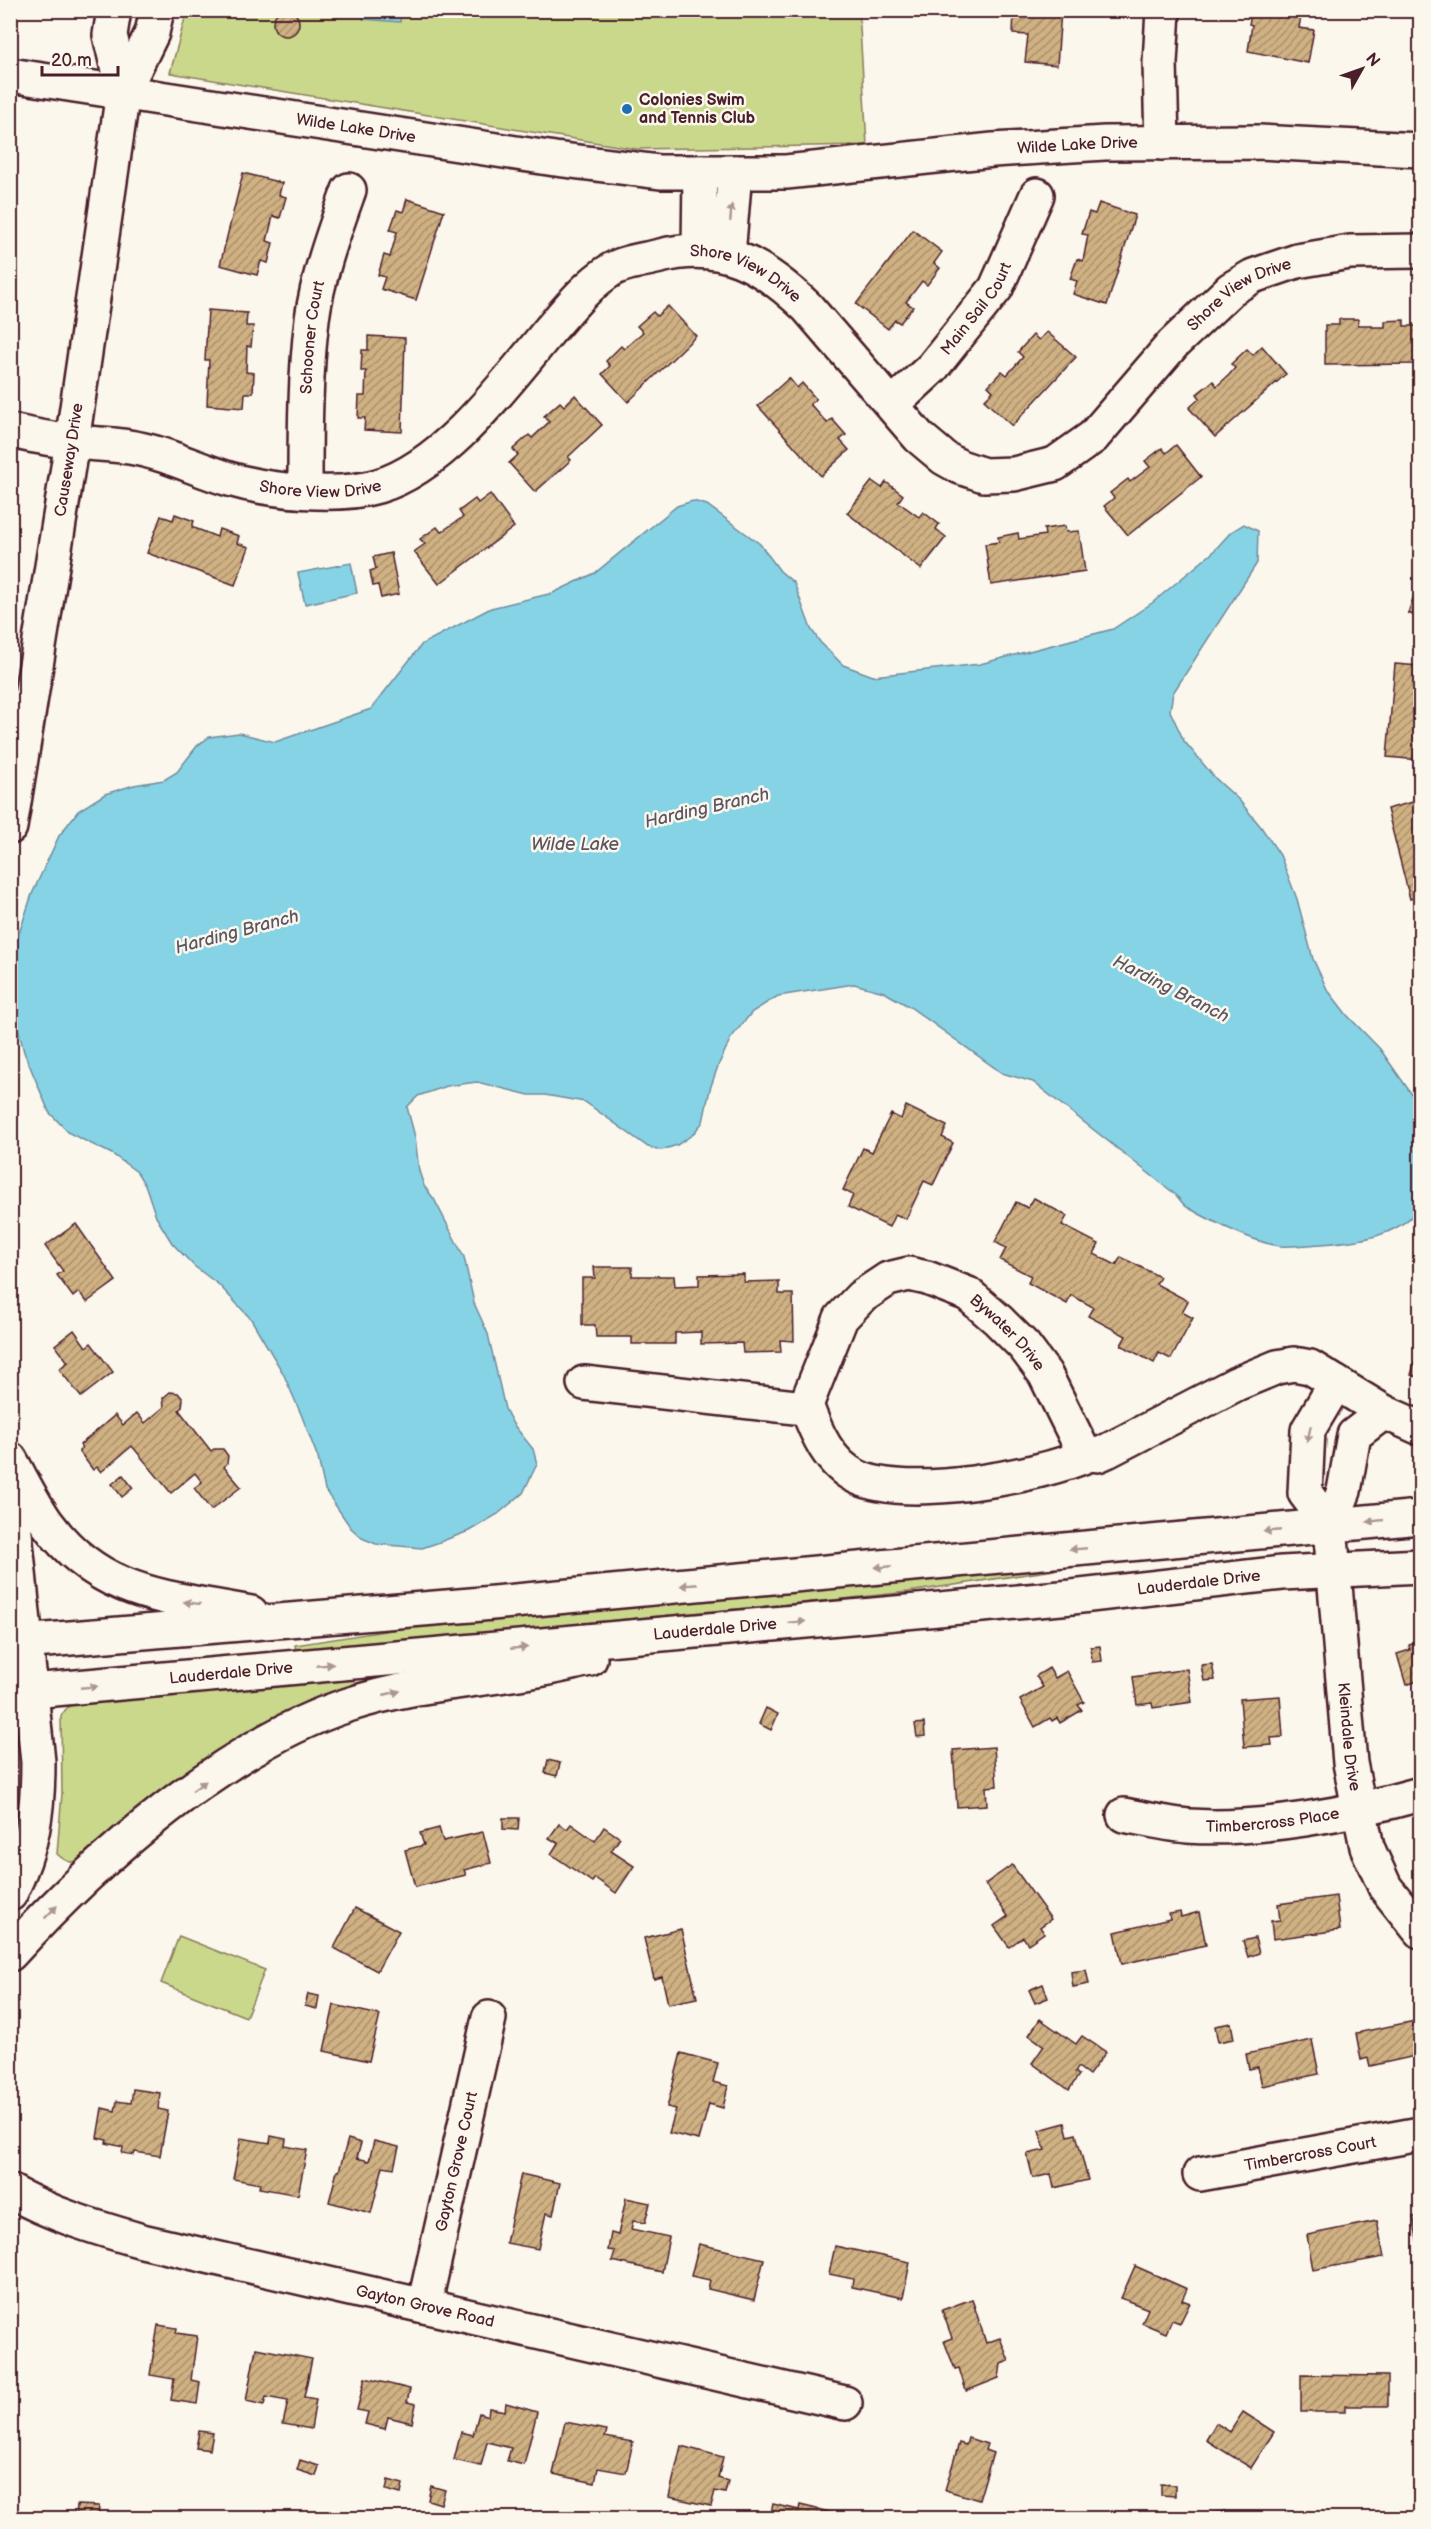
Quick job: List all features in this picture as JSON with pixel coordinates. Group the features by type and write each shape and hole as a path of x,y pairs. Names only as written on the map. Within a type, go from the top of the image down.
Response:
{"street":[{"name":"Causeway Drive","path":"114,10 110,35 123,92"},
{"name":"Causeway Drive","path":"10,827 72,442 123,92 152,33 158,10"},
{"path":"1162,143 1160,63 1164,10"},
{"name":"Wilde Lake Drive","path":"10,75 555,159 660,172 786,171 993,150 1105,143 1259,142 1420,150"},
{"path":"700,172 713,253"},
{"path":"713,253 735,172"},
{"name":"Schooner Court","path":"305,490 305,418 312,319 328,248 349,190"},
{"name":"Main Sail Court","path":"892,405 932,368 996,288 1037,195"},
{"name":"Shore View Drive","path":"10,431 72,442 129,447 184,462 229,479 261,486 305,490 360,489 378,486 402,476 443,448 464,429 569,308 596,282 613,269 680,251 713,253 755,266 807,307 919,437 944,458 960,467 984,475 1014,474 1055,464 1093,437 1173,344 1231,289 1253,276 1297,261 1350,252 1420,251"},
{"name":"Bywater Drive","path":"806,1405 841,1318 861,1297 879,1285 909,1274 927,1278 968,1294 1024,1346 1045,1374 1077,1443 1090,1454"},
{"path":"584,1383 795,1407 806,1405 820,1441 837,1461 856,1477 878,1485 910,1487 954,1484 1034,1473 1070,1463 1090,1454 1098,1455 1236,1384 1277,1367 1294,1364 1310,1367 1384,1412 1420,1428"},
{"path":"1330,1526 1305,1494 1308,1430 1336,1383"},
{"name":"Kleindale Drive","path":"1384,1412 1354,1435 1344,1491 1330,1526 1350,1763 1367,1847 1375,1867 1398,1905 1420,1930"},
{"path":"10,1459 46,1522 58,1537 77,1555 116,1582 136,1591 159,1597 291,1621"},
{"path":"10,1483 20,1692 38,1762 37,1813 33,1837 10,1894"},
{"path":"18,1643 291,1621 1420,1517"},
{"name":"Lauderdale Drive","path":"20,1692 1072,1597 1282,1574 1420,1566"},
{"path":"10,1954 72,1890 162,1812 232,1763 300,1724 348,1705 408,1689 534,1671 722,1629"},
{"name":"Timbercross Place","path":"1124,1815 1188,1826 1251,1825 1300,1819 1420,1794"},
{"name":"Gayton Grove Court","path":"424,2306 489,2018"},
{"name":"Timbercross Court","path":"1200,2174 1420,2134"},
{"name":"Gayton Grove Road","path":"10,2191 82,2224 142,2241 845,2403"}],"green space":[{"name":"Colonies Swim and Tennis Club","path":"187,11 859,11 867,145 636,149 170,73"},
{"path":"1054,1564 1054,1570 908,1592 296,1650 295,1645 456,1620"},
{"path":"355,1678 355,1685 86,1858 71,1862 57,1854 62,1793 61,1716 76,1701"},
{"path":"179,1936 265,1970 246,2017 161,1983"}],"water":[{"path":"363,11 401,11 400,22 363,19"},
{"name":"Wilde Lake","path":"693,501 707,505 760,544 780,571 794,583 811,629 820,642 843,665 873,676 980,664 1113,629 1152,603 1211,554 1231,532 1244,524 1258,531 1257,563 1173,693 1170,711 1184,741 1215,778 1239,800 1280,855 1297,899 1313,959 1327,989 1347,1015 1380,1049 1420,1106 1420,1207 1411,1217 1388,1232 1363,1239 1280,1246 1245,1236 1185,1206 1175,1194 1033,1082 1002,1073 910,1007 884,992 854,984 778,996 752,1012 731,1038 718,1066 703,1122 692,1135 677,1145 662,1150 648,1147 585,1102 545,1095 529,1095 477,1082 447,1086 418,1096 407,1107 415,1137 419,1171 424,1186 434,1199 464,1257 474,1303 488,1334 505,1409 513,1424 533,1449 537,1464 523,1493 498,1514 469,1531 422,1548 376,1544 362,1538 351,1528 325,1490 318,1458 301,1414 283,1373 251,1319 219,1285 194,1266 172,1243 156,1217 146,1187 137,1172 112,1154 69,1133 49,1112 24,1052 17,1024 12,967 13,952 32,894 59,836 78,811 105,794 134,785 164,780 177,772 197,746 209,737 239,733 275,742 371,709 422,644 491,608 553,593 595,573 677,506"},
{"path":"351,563 357,593 305,604 298,573"}],"building":[{"path":"286,10 295,14 299,23 295,32 286,36 277,32 273,23 277,14"},
{"path":"1014,10 1061,11 1057,65 1025,62 1028,35 1013,34"},
{"path":"1252,10 1302,10 1299,28 1314,30 1308,63 1248,51"},
{"path":"243,173 282,183 279,195 286,197 280,218 273,216 267,241 273,243 268,263 261,261 257,275 220,265"},
{"path":"407,199 444,211 416,300 381,289 385,277 378,275 384,255 390,257 397,232 390,230 397,210 403,212"},
{"path":"1099,203 1135,215 1107,305 1073,294 1077,281 1070,279 1077,259 1083,261 1088,235 1082,234 1089,212 1095,214"},
{"path":"913,230 942,252 934,263 940,268 927,285 922,281 906,302 913,307 900,323 895,320 888,329 856,304"},
{"path":"668,306 696,336 628,402 602,374 610,366 606,361 621,346 624,349 643,332 637,326 653,312 657,316"},
{"path":"208,310 247,313 246,326 253,326 251,347 247,346 246,372 254,373 253,393 245,393 244,408 207,405 209,360 205,360"},
{"path":"1339,319 1358,319 1358,325 1372,325 1372,327 1385,327 1385,321 1404,320 1404,326 1419,326 1419,364 1325,365 1325,325 1339,325"},
{"path":"1047,332 1076,357 1012,426 984,400 993,391 988,386 1002,371 1007,375 1023,357 1018,352 1033,335 1039,340"},
{"path":"368,336 405,338 402,432 364,430 365,418 358,418 359,396 365,396 366,371 361,371 362,350 368,350"},
{"path":"1262,346 1286,374 1215,437 1189,408 1200,398 1197,394 1213,381 1217,386 1229,375 1235,368 1231,364 1247,349 1253,355"},
{"path":"789,378 797,388 802,383 816,399 810,404 827,423 832,419 846,435 840,440 849,450 821,476 758,406"},
{"path":"575,395 602,425 568,457 571,460 535,492 509,463 518,455 513,449 529,435 532,438 549,422 544,416 560,402 564,406"},
{"path":"1176,445 1201,477 1128,535 1104,506 1114,498 1110,493 1128,479 1130,482 1150,467 1145,461 1162,448 1166,453"},
{"path":"872,481 882,488 886,482 903,495 898,502 919,517 923,512 939,524 936,529 946,537 921,569 847,513"},
{"path":"490,494 514,527 439,584 414,552 425,544 420,539 437,527 441,532 463,517 459,511 475,499 478,503"},
{"path":"175,514 194,521 192,527 217,537 219,529 239,536 237,543 249,547 235,585 147,553 161,516 173,520"},
{"path":"1065,526 1066,532 1079,531 1085,571 991,585 985,544 999,542 998,537 1018,533 1019,539 1045,535 1044,529"},
{"path":"391,553 399,594 381,598 378,585 373,586 370,571 376,569 373,557"},
{"path":"1420,578 1420,618 1408,613"},
{"path":"1395,664 1420,666 1420,760 1387,757"},
{"path":"1420,800 1420,896 1410,899 1387,809"},
{"path":"906,1106 947,1126 942,1137 953,1143 933,1185 924,1181 906,1219 895,1214 889,1227 848,1207 853,1195 843,1190 863,1148 872,1152 891,1114 901,1119"},
{"path":"1034,1198 1067,1216 1062,1225 1099,1244 1094,1254 1116,1265 1121,1257 1160,1277 1156,1284 1188,1301 1182,1312 1193,1318 1171,1359 1159,1353 1154,1363 1121,1345 1126,1336 1088,1316 1093,1307 1071,1295 1067,1304 1028,1283 1031,1276 1000,1260 1006,1248 995,1242 1016,1202 1028,1208"},
{"path":"76,1224 116,1281 87,1302 79,1292 73,1297 57,1275 63,1271 45,1246"},
{"path":"594,1267 632,1267 632,1276 674,1276 675,1286 699,1285 699,1275 744,1274 744,1282 779,1281 779,1294 793,1294 794,1341 780,1340 781,1352 743,1353 742,1343 701,1344 701,1332 675,1333 675,1344 632,1344 632,1337 596,1337 595,1325 582,1325 582,1278 595,1278"},
{"path":"74,1330 86,1347 91,1343 113,1372 81,1397 59,1369 68,1362 55,1345"},
{"path":"1420,1343 1420,1378 1411,1375"},
{"path":"170,1392 178,1393 183,1399 179,1410 211,1451 223,1449 228,1456 224,1467 241,1487 211,1510 194,1488 202,1482 195,1473 171,1493 132,1446 101,1472 97,1467 93,1470 79,1451 82,1448 80,1445 115,1415 123,1425 137,1413 145,1423 164,1407 163,1398"},
{"path":"123,1475 133,1488 122,1497 112,1484"},
{"path":"1419,1642 1420,1684 1418,1681 1406,1685 1397,1654 1410,1650 1409,1645"},
{"path":"1100,1646 1102,1661 1092,1662 1091,1647"},
{"path":"1212,1664 1215,1680 1204,1681 1201,1665"},
{"path":"1049,1668 1055,1678 1067,1671 1084,1702 1078,1705 1082,1710 1060,1723 1057,1718 1052,1721 1050,1718 1035,1727 1020,1700 1043,1687 1036,1676"},
{"path":"1187,1669 1192,1702 1153,1708 1152,1703 1137,1705 1133,1677"},
{"path":"1280,1696 1283,1737 1271,1738 1272,1745 1244,1747 1240,1699"},
{"path":"766,1708 778,1714 771,1730 759,1724"},
{"path":"924,1723 925,1736 917,1737 915,1724"},
{"path":"994,1747 997,1786 986,1787 987,1805 957,1807 953,1750"},
{"path":"548,1760 560,1763 557,1776 545,1773"},
{"path":"503,1818 519,1818 518,1830 503,1829"},
{"path":"559,1824 567,1829 571,1824 595,1841 604,1827 620,1838 611,1851 634,1866 616,1893 595,1878 592,1882 551,1854 558,1843 549,1838"},
{"path":"439,1828 443,1841 483,1832 491,1863 464,1870 466,1875 415,1887 405,1850 424,1845 420,1833"},
{"path":"1012,1865 1051,1919 1040,1927 1044,1933 1028,1944 1023,1937 1009,1947 994,1926 1008,1916 985,1884"},
{"path":"1336,1896 1340,1930 1273,1939 1271,1921 1280,1920 1278,1904"},
{"path":"355,1908 399,1931 377,1971 334,1948"},
{"path":"1180,1912 1181,1917 1199,1912 1206,1945 1122,1964 1115,1932 1170,1919 1169,1914"},
{"path":"681,1929 697,1998 668,2004 662,1977 654,1979 644,1938"},
{"path":"1255,1938 1259,1953 1248,1957 1243,1941"},
{"path":"1086,1970 1089,1984 1073,1987 1071,1972"},
{"path":"1043,1984 1048,1998 1035,2003 1029,1990"},
{"path":"308,1994 319,1996 317,2009 305,2006"},
{"path":"334,2005 380,2015 369,2061 324,2051"},
{"path":"1040,2019 1076,2044 1082,2036 1106,2052 1089,2075 1078,2067 1075,2072 1079,2075 1069,2090 1032,2063 1044,2046 1029,2035"},
{"path":"1420,2020 1420,2055 1370,2066 1368,2058 1361,2060 1356,2033"},
{"path":"1231,2023 1234,2039 1218,2042 1215,2026"},
{"path":"1312,2040 1319,2074 1262,2086 1258,2067 1249,2069 1246,2054"},
{"path":"681,2053 718,2063 713,2082 728,2086 723,2108 709,2104 699,2140 669,2133 676,2109 667,2107"},
{"path":"133,2089 160,2093 158,2109 168,2111 160,2156 135,2152 134,2155 122,2153 123,2147 97,2138 102,2108 115,2111 117,2101 131,2103"},
{"path":"1065,2123 1068,2136 1076,2134 1088,2180 1054,2188 1051,2174 1033,2178 1027,2154 1045,2150 1039,2130"},
{"path":"271,2136 286,2139 285,2146 307,2150 298,2195 259,2188 260,2184 233,2179 241,2138 270,2143"},
{"path":"348,2139 361,2143 357,2158 369,2161 374,2141 399,2147 394,2168 383,2166 371,2213 329,2202"},
{"path":"521,2174 560,2183 553,2215 546,2213 538,2249 506,2243"},
{"path":"626,2198 650,2203 645,2223 633,2221 631,2229 669,2237 662,2272 612,2261 615,2251 608,2250 611,2233 618,2235"},
{"path":"1420,2215 1420,2249 1419,2249 1413,2217"},
{"path":"1377,2221 1384,2257 1313,2270 1307,2235"},
{"path":"699,2244 764,2259 754,2300 708,2289 710,2280 691,2276"},
{"path":"835,2246 910,2262 903,2298 852,2287 853,2279 829,2274"},
{"path":"1135,2266 1187,2289 1182,2300 1190,2303 1180,2323 1172,2320 1166,2333 1142,2323 1148,2309 1121,2298"},
{"path":"972,2299 986,2343 1000,2338 1009,2361 1001,2364 999,2378 966,2391 959,2368 955,2369 944,2341 952,2338 942,2310"},
{"path":"158,2325 177,2328 176,2333 197,2336 191,2380 200,2382 197,2404 171,2400 174,2379 150,2375"},
{"path":"256,2348 312,2359 304,2397 316,2399 311,2429 283,2424 288,2401 266,2397 264,2405 246,2401"},
{"path":"1301,2375 1388,2376 1388,2406 1345,2406 1345,2412 1301,2412"},
{"path":"365,2378 410,2389 407,2402 416,2404 412,2423 388,2417 385,2429 365,2424 368,2412 357,2410"},
{"path":"506,2403 537,2412 524,2465 507,2461 511,2448 487,2442 481,2466 454,2460 461,2432 473,2435 479,2413 488,2416 489,2408 505,2411"},
{"path":"1243,2412 1274,2432 1251,2468 1206,2440 1216,2423 1230,2432"},
{"path":"565,2422 607,2430 605,2437 633,2442 626,2473 598,2468 595,2483 553,2474"},
{"path":"199,2431 213,2433 210,2450 196,2448"},
{"path":"968,2438 987,2444 985,2450 993,2453 979,2500 945,2490 959,2443 966,2445"},
{"path":"681,2446 723,2457 718,2478 728,2481 725,2493 715,2491 711,2506 669,2497"},
{"path":"300,2460 319,2466 316,2476 297,2470"},
{"path":"388,2480 403,2484 401,2494 386,2490"},
{"path":"1161,2484 1175,2485 1175,2496 1161,2495"},
{"path":"431,2486 445,2490 441,2504 428,2500"},
{"path":"773,2504 799,2510 800,2505 846,2516 845,2518 770,2518"},
{"path":"77,2505 99,2506 98,2518 76,2518"},
{"path":"1225,2511 1226,2518 1195,2518 1195,2515"}],"place":[{"name":"Colonies Swim and Tennis Club","path":"627,109"}],"water label":[{"name":"Harding Branch","path":"707,808"},
{"name":"Harding Branch","path":"237,932"},
{"name":"Harding Branch","path":"1171,989"}]}
